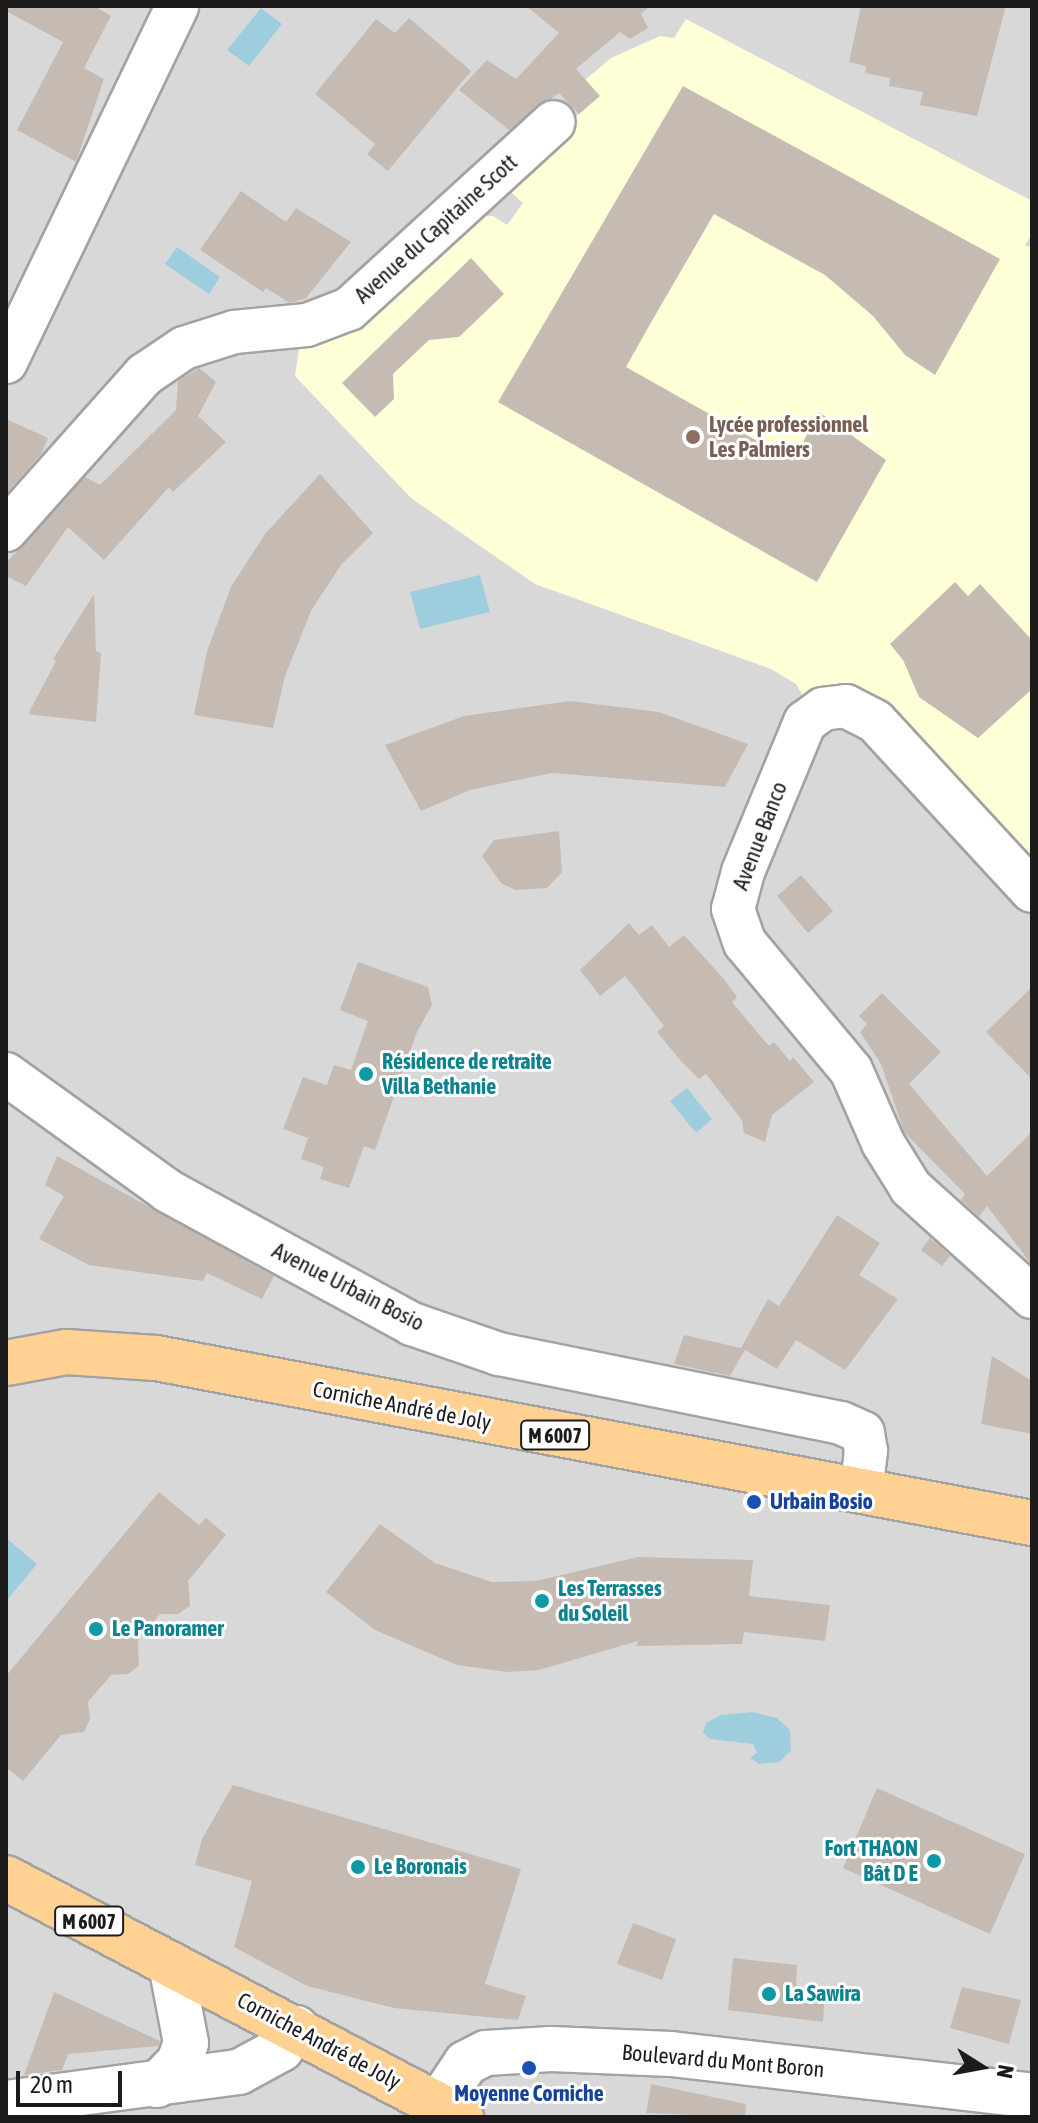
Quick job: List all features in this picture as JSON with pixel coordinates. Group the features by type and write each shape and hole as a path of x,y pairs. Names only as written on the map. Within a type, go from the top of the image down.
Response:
{"main road":[{"name":"Corniche André de Joly","path":"6,1363 66,1352 156,1358 1032,1523"},
{"name":"Corniche André de Joly","path":"6,1878 449,2111"}],"street":[{"path":"6,362 177,6"},
{"name":"Avenue du Capitaine Scott","path":"6,530 144,375 184,348 234,332 307,325 349,309 554,122"},
{"name":"Avenue Banco","path":"1032,891 875,721 846,706 823,709 805,722 743,872 733,909 745,943 851,1070 883,1143 911,1188 1032,1297"},
{"name":"Avenue Urbain Bosio","path":"6,1074 168,1191 412,1324 499,1354 841,1423 863,1433 866,1451 861,1489"},
{"path":"157,2085 179,2062 186,2043 171,1964"},
{"path":"6,2103 239,2072 281,2049 296,2028"},
{"name":"Boulevard du Mont Boron","path":"449,2111 466,2063 486,2053 551,2049 671,2054 1032,2096"}],"shaded area":[{"path":"6,6 1032,6 1032,2117 6,2117"},
{"name":"Lycée professionnel Les Palmiers","path":"686,19 1032,201 1032,234 1025,245 1032,248 1032,871 861,690 805,700 796,684 771,669 535,584 411,498 295,376 300,342 467,217 493,216 507,225 523,203 512,193 510,176 599,96 585,80 611,58 660,36 674,38"}],"water":[{"path":"261,8 282,24 249,66 227,50"},
{"path":"177,247 220,277 209,294 165,264"},
{"path":"480,575 490,612 420,629 410,592"},
{"path":"687,1088 712,1119 696,1133 670,1101"},
{"path":"6,1538 37,1564 6,1601"},
{"path":"752,1712 777,1718 790,1730 791,1751 779,1762 759,1764 750,1758 757,1753 753,1744 710,1739 703,1733 706,1723 721,1715"}],"building":[{"path":"6,6 94,6 111,16 84,68 104,79 76,162 17,130 63,42 6,11"},
{"path":"526,6 650,6 641,14 648,28 630,39 620,32 576,69 600,96 579,114 559,93 509,130 459,90 487,60 516,79 559,33"},
{"path":"861,6 1006,6 977,116 920,105 923,92 889,86 890,78 865,73 866,66 849,62"},
{"path":"409,18 471,71 388,171 367,154 375,144 315,94 376,19 395,33"},
{"path":"683,86 1000,259 935,375 905,355 873,316 825,275 714,214 649,326 626,367 793,461 819,412 886,460 817,582 498,402"},
{"path":"241,191 286,222 296,208 351,242 306,298 290,303 266,288 263,292 200,250"},
{"path":"471,258 504,294 459,337 429,340 393,374 394,399 375,417 342,383"},
{"path":"199,368 216,382 198,416 226,442 173,492 169,487 104,560 68,527 26,586 6,576 6,563 85,477 100,485 176,410 178,381"},
{"path":"6,419 48,438 41,454 6,494"},
{"path":"320,474 373,533 341,565 311,611 285,676 273,728 194,715 207,651 231,587 265,534"},
{"path":"955,582 968,596 980,584 1032,640 1032,689 978,738 919,697 903,660 890,644"},
{"path":"94,594 96,651 101,653 96,722 28,714 56,661 53,659"},
{"path":"570,701 659,712 748,744 725,787 552,773 470,790 421,811 385,745 464,716"},
{"path":"559,831 562,872 547,888 515,890 501,883 482,856 494,840"},
{"path":"801,875 833,911 808,933 777,896"},
{"path":"629,923 639,935 652,925 669,947 684,935 723,978 737,997 732,1002 769,1046 774,1042 790,1061 793,1057 814,1082 772,1115 765,1142 744,1133 742,1120 706,1074 699,1079 681,1061 657,1032 664,1026 625,976 600,996 580,970"},
{"name":"Résidence de retraite Villa Bethanie","path":"358,962 428,987 432,1005 417,1032 375,1150 364,1146 349,1188 320,1179 324,1167 301,1159 308,1138 283,1129 303,1077 327,1085 334,1065 351,1070 368,1021 340,1010"},
{"path":"1032,987 1032,1079 986,1032"},
{"path":"882,993 941,1052 909,1084 987,1176 1032,1132 1032,1265 987,1206 979,1217 961,1200 965,1194 904,1132 881,1064 860,1032 867,1024 859,1016"},
{"path":"57,1156 274,1276 262,1299 207,1273 203,1281 89,1265 39,1239 64,1196 45,1185"},
{"path":"837,1215 880,1243 859,1275 898,1299 845,1370 796,1340 777,1369 745,1350 730,1376 674,1364 684,1335 741,1348 768,1299 779,1306"},
{"path":"930,1238 950,1256 942,1266 921,1250"},
{"path":"992,1356 1032,1381 1032,1434 981,1424"},
{"name":"Le Panoramer","path":"159,1492 199,1525 206,1518 226,1535 188,1581 190,1606 178,1614 160,1614 138,1641 139,1666 128,1674 111,1675 88,1702 90,1719 84,1732 61,1735 23,1781 6,1767 6,1676"},
{"name":"Les Terrasses du Soleil","path":"380,1524 435,1563 492,1582 536,1581 638,1557 753,1560 749,1596 830,1605 825,1641 744,1632 742,1644 636,1646 638,1641 539,1670 507,1672 457,1665 375,1630 326,1592"},
{"path":"233,1785 521,1869 485,1984 526,1996 518,2020 394,2008 307,1986 234,1947 252,1881 195,1865 202,1839"},
{"name":"Fort THAON Bât D E","path":"877,1788 1025,1854 990,1934 843,1868"},
{"path":"633,1923 676,1939 662,1980 617,1964"},
{"name":"La Sawira","path":"733,1958 797,1965 796,1988 825,1991 823,2022 728,2010"},
{"path":"962,1987 1021,2000 1009,2044 950,2028"},
{"path":"54,1992 160,2041 158,2046 68,2054 62,2070 24,2075"},
{"path":"651,2084 746,2104 745,2117 646,2113"}],"place":[{"name":"Lycée professionnel Les Palmiers","path":"693,437"},
{"name":"Résidence de retraite Villa Bethanie","path":"366,1074"},
{"name":"Urbain Bosio","path":"754,1502"},
{"name":"Les Terrasses du Soleil","path":"542,1601"},
{"name":"Le Panoramer","path":"96,1629"},
{"name":"Fort THAON Bât D E","path":"934,1861"},
{"name":"Le Boronais","path":"358,1867"},
{"name":"La Sawira","path":"769,1994"},
{"name":"Moyenne Corniche","path":"529,2068"}]}
